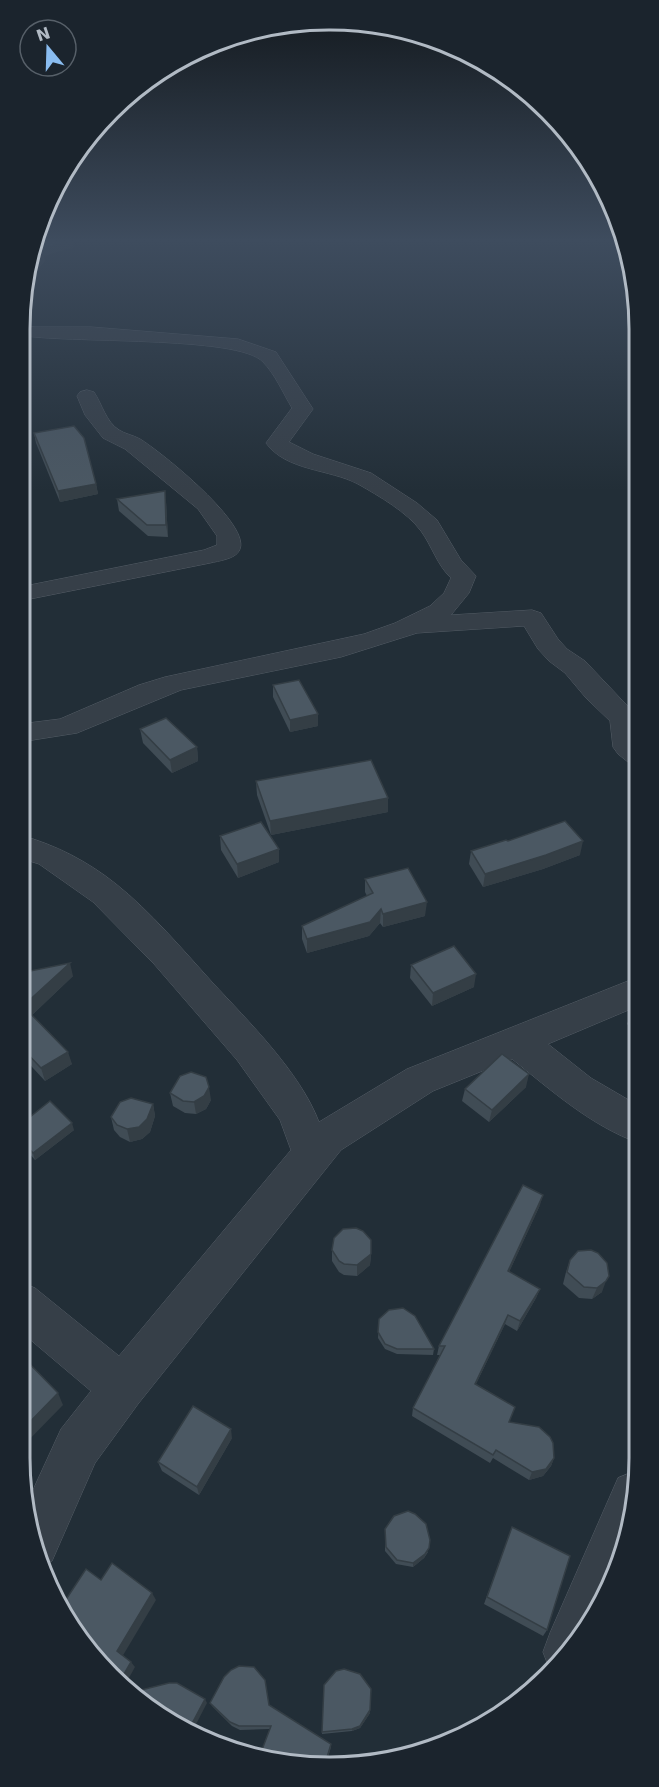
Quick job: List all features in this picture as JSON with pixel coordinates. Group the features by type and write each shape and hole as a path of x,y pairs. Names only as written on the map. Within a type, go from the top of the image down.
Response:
{"street":[{"path":"30,331 231,343 269,356 303,409 292,420 277,443 288,453 358,475 423,519 442,544 454,569 464,576 462,587 436,614 363,642 173,683 125,699 73,724 30,731"},
{"path":"30,592 210,556 229,549 229,536 206,504 133,444 110,434 96,415 87,396"},
{"path":"406,626 532,618 558,655 575,667 596,692 624,718 629,748"},
{"path":"30,849 50,856 105,893 166,954 250,1049 296,1112 312,1154"},
{"path":"39,1531 78,1446 122,1388 327,1138 420,1080 629,995"},
{"path":"516,1040 578,1090 629,1120"},
{"path":"30,1311 122,1388"},
{"path":"584,1615 621,1527"}],"building":[{"path":"74,426 84,438 96,484 58,491 34,433"},
{"path":"165,491 166,525 147,525 117,499"},
{"path":"299,680 318,714 290,720 273,685"},
{"path":"166,718 197,747 170,760 140,729"},
{"path":"371,760 388,798 270,821 256,781"},
{"path":"565,821 583,841 485,874 471,851 508,841"},
{"path":"261,822 279,849 237,864 220,836"},
{"path":"408,868 427,902 383,914 381,909 370,922 307,939 302,926 373,893 365,879"},
{"path":"454,946 476,974 433,993 411,965"},
{"path":"70,963 30,1000 30,971"},
{"path":"30,1013 68,1052 41,1068 30,1056"},
{"path":"502,1054 529,1074 492,1110 465,1089"},
{"path":"191,1072 206,1077 209,1087 204,1096 194,1102 183,1101 170,1093 180,1076"},
{"path":"131,1098 153,1104 147,1119 139,1127 127,1129 117,1125 111,1117 120,1102"},
{"path":"50,1101 72,1123 33,1153 30,1150 30,1117"},
{"path":"523,1185 543,1195 508,1271 540,1289 520,1321 508,1315 475,1384 515,1407 509,1422 539,1427 550,1437 553,1443 554,1458 546,1469 532,1472 496,1450 493,1455 413,1408 445,1346 439,1346"},
{"path":"356,1228 363,1231 371,1240 371,1254 357,1265 344,1264 339,1261 332,1250 334,1238 343,1229"},
{"path":"591,1250 598,1253 607,1263 609,1276 597,1288 584,1287 567,1272 570,1260 578,1251"},
{"path":"403,1308 415,1316 434,1349 397,1349 385,1344 378,1332 379,1319 389,1310"},
{"path":"30,1364 58,1393 30,1422"},
{"path":"193,1406 231,1429 197,1487 158,1462"},
{"path":"408,1511 426,1524 430,1540 425,1554 413,1563 397,1560 386,1547 385,1529 394,1516"},
{"path":"512,1527 570,1556 547,1630 487,1597"},
{"path":"112,1563 152,1593 117,1651 131,1662 124,1675 92,1640 66,1599 86,1569 101,1580"},
{"path":"239,1666 254,1667 265,1680 269,1705 331,1744 327,1757 262,1749 271,1726 239,1726 230,1722 210,1703 224,1677"},
{"path":"344,1669 360,1674 371,1689 370,1710 360,1726 322,1732 324,1685 336,1671"},
{"path":"177,1683 205,1699 192,1723 163,1707 141,1690"}]}
